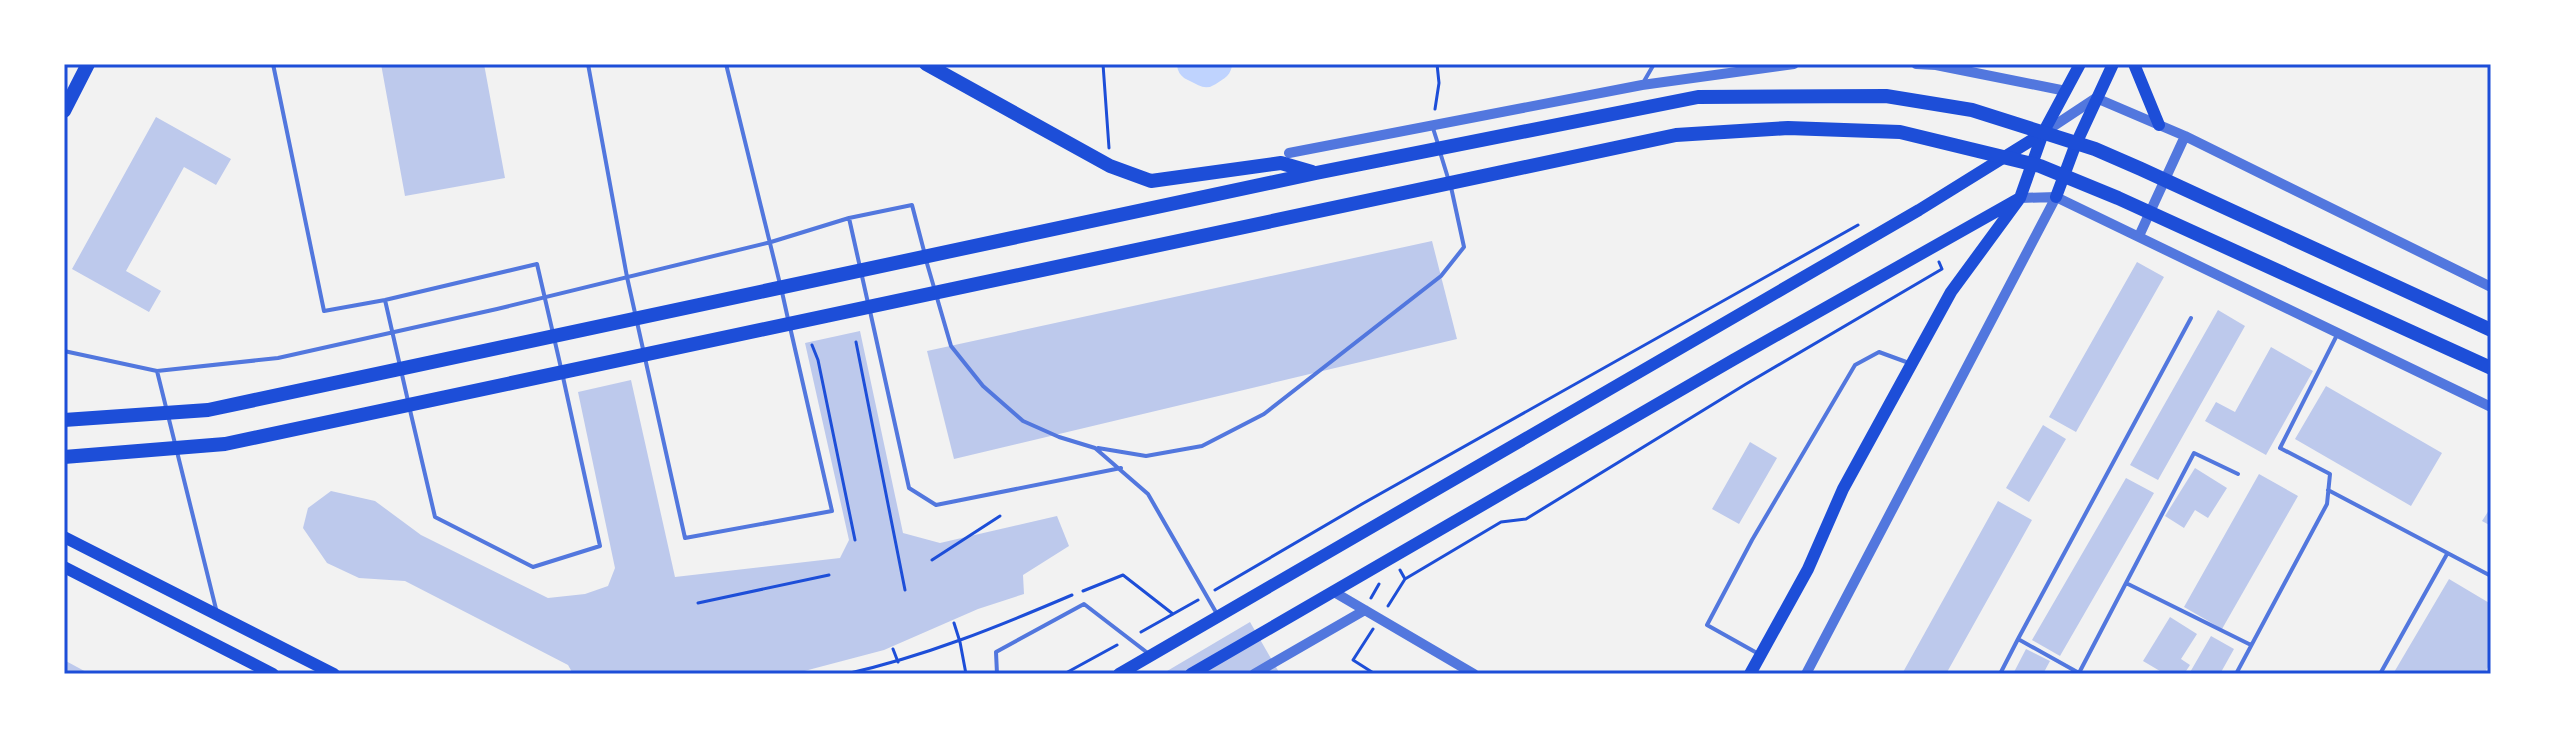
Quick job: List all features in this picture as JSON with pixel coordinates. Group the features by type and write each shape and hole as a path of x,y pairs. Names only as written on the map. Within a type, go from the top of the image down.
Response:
{"highway":[{"path":"64,111 88,64"},
{"path":"926,64 1110,166 1151,181 1281,163 1316,173"},
{"path":"64,420 208,410 1316,173 1698,97 1886,96 1972,110 2095,149 2491,330"},
{"path":"64,457 225,444 1676,135 1788,128 1900,132 2040,166 2118,198 2491,368"}],"main road":[{"path":"1750,674 1808,569 1843,489 1951,292 2020,198 2043,133 2080,64"},
{"path":"2056,197 2075,146 2113,64"},
{"path":"2134,64 2159,125"},
{"path":"1119,674 1892,226 2043,133"},
{"path":"1191,674 1706,375 2020,198"},
{"path":"64,537 334,674"},
{"path":"64,567 273,674"}],"street":[{"path":"1289,153 1642,85 1794,64"},
{"path":"1916,64 1936,65 2066,91"},
{"path":"2043,133 2096,98 2185,136 2491,287"},
{"path":"2043,133 2163,183"},
{"path":"2139,236 2185,136"},
{"path":"2020,198 2056,197 2491,407"},
{"path":"1806,674 2056,197"},
{"path":"1334,592 1474,674"},
{"path":"1254,674 1365,610"}],"lane":[{"path":"273,64 324,311 385,300 537,264 600,546 533,567 435,517 385,300"},
{"path":"588,64 627,277 685,538 832,511 771,242 726,64"},
{"path":"1642,85 1654,64"},
{"path":"64,351 157,371 278,358 545,297 771,242 849,218 912,205 951,346 983,386 1023,421 1059,437 1095,448 1146,456 1202,446 1264,414 1441,276 1464,247 1457,206 1432,125"},
{"path":"849,218 909,488 936,505 1121,468"},
{"path":"2000,674 2191,318"},
{"path":"2236,674 2327,504 2330,474 2280,448 2338,333"},
{"path":"1760,655 1707,625 1752,540 1855,365 1879,352 1911,364"},
{"path":"157,371 218,615"},
{"path":"1095,448 1148,494 1217,615"},
{"path":"2018,639 2079,673 2194,453 2238,474"},
{"path":"2328,490 2491,576"},
{"path":"2380,674 2447,553"},
{"path":"2126,583 2251,645"},
{"path":"997,674 996,652 1084,604 1151,655"}],"path":[{"path":"1103,64 1110,166"},
{"path":"1432,125 1439,83 1437,64"},
{"path":"856,342 905,590"},
{"path":"812,345 818,360 855,540"},
{"path":"932,560 1000,516"},
{"path":"698,603 829,575"},
{"path":"846,674 898,662 960,642 1123,575 1173,614"},
{"path":"954,623 966,674"},
{"path":"893,649 898,662"}],"building":[{"path":"381,64 484,64 505,178 405,196"},
{"path":"156,117 231,159 216,185 184,167 126,271 161,291 149,312 72,269"},
{"path":"1432,241 1457,339 954,459 927,351"},
{"path":"2137,262 2164,277 2076,432 2049,417"},
{"path":"2218,310 2245,326 2158,480 2130,465"},
{"path":"860,331 903,533 940,543 1057,516 1069,546 1023,575 1024,594 978,609 884,650 793,674 573,674 568,665 405,581 359,578 327,563 303,528 308,508 331,491 375,501 421,535 548,598 585,594 608,586 615,568 578,392 631,380 675,577 840,558 849,540 805,343"},
{"path":"2271,347 2313,371 2266,455 2205,421 2216,402 2235,412"},
{"path":"2326,386 2442,453 2411,506 2295,439"},
{"path":"2043,425 2066,439 2029,502 2006,488"},
{"path":"1750,442 1777,458 1739,524 1712,509"},
{"path":"2195,468 2227,488 2208,518 2195,510 2184,528 2165,516"},
{"path":"2259,474 2298,496 2222,629 2184,607"},
{"path":"2126,478 2154,493 2060,656 2032,640"},
{"path":"1998,501 2032,520 1946,674 1902,674"},
{"path":"2491,507 2491,526 2482,521"},
{"path":"2449,579 2491,604 2491,662 2484,674 2393,674"},
{"path":"2170,617 2197,634 2181,659 2190,665 2184,674 2165,674 2143,661"},
{"path":"1250,622 1280,674 1162,674"},
{"path":"2211,636 2234,649 2220,674 2189,674"},
{"path":"2026,649 2050,661 2043,674 2013,674"},
{"path":"64,660 90,674 64,674"}],"waterway":[{"path":"1194,64 1206,70 1215,64"}]}
